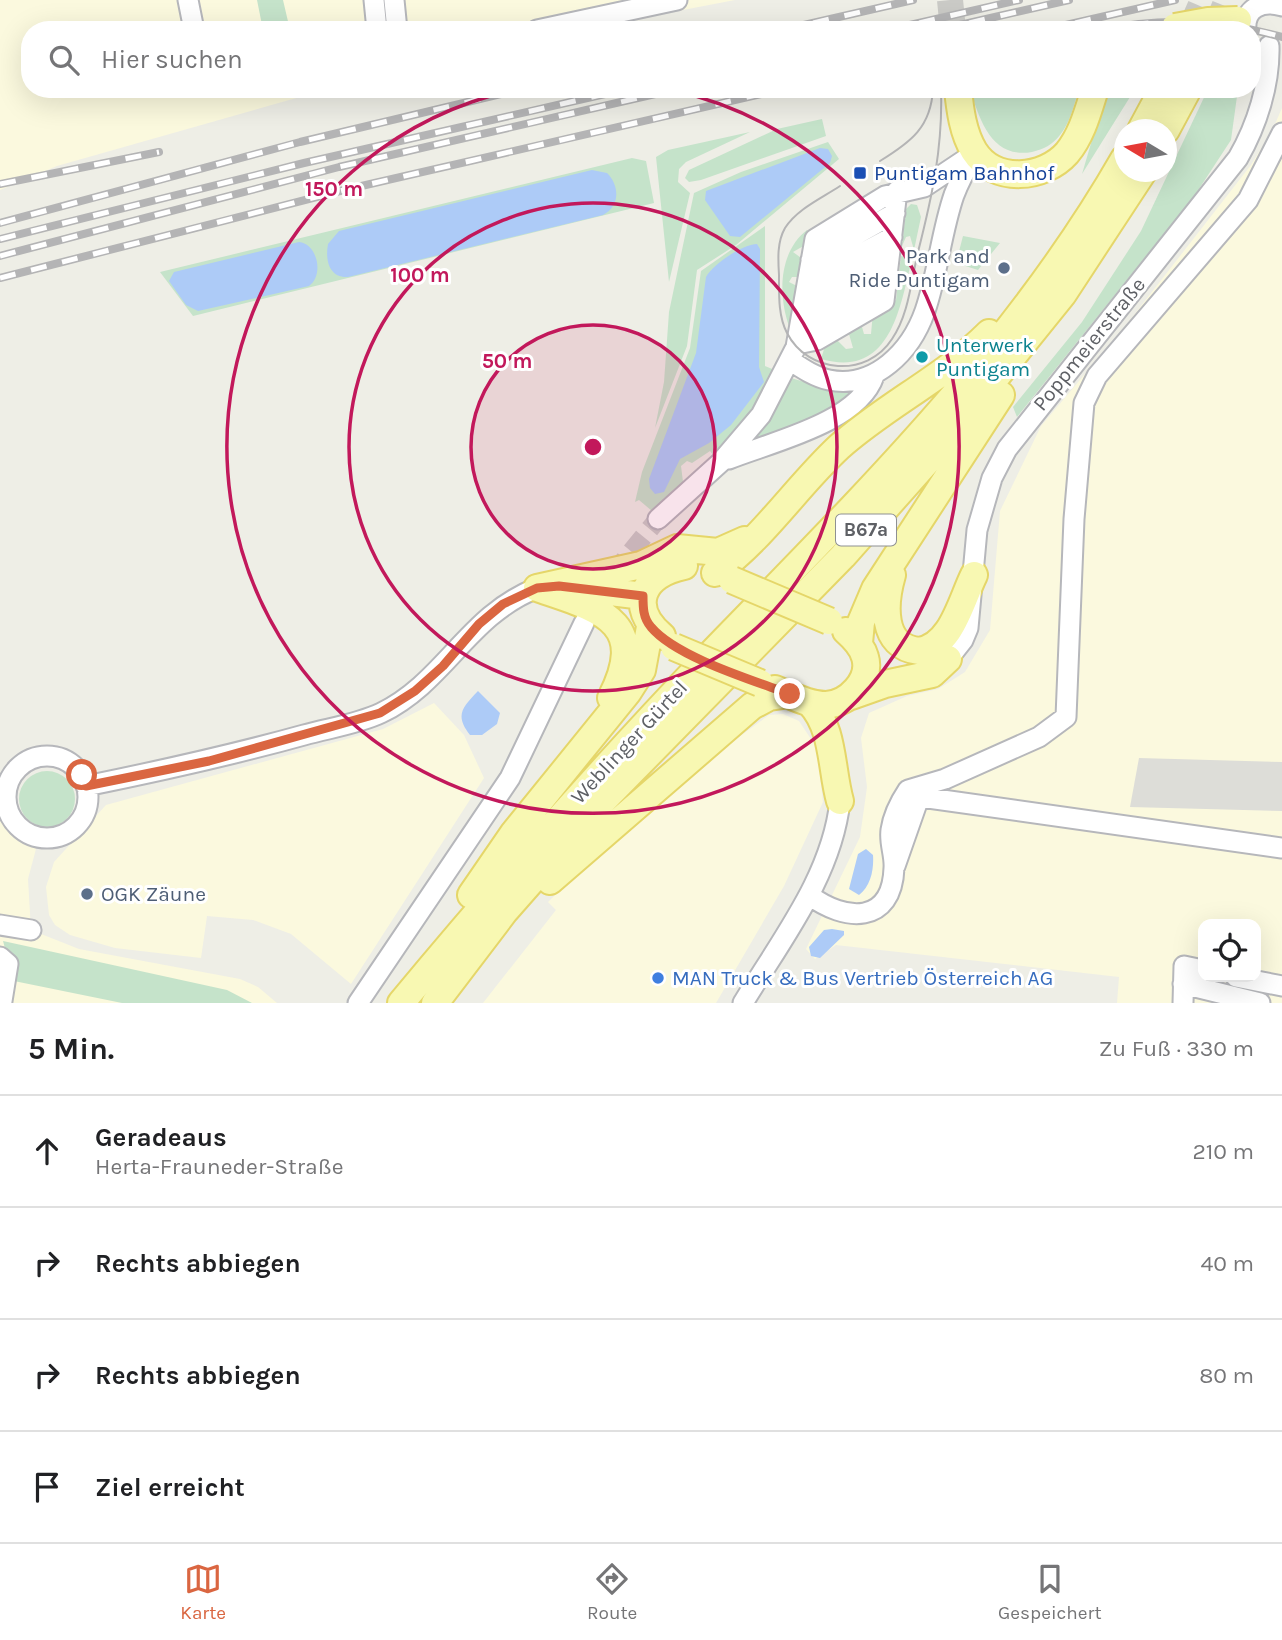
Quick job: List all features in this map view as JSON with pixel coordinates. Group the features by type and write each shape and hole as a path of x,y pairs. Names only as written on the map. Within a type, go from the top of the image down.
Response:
{"main road":[{"path":"959,98 964,128 975,153 990,166 1016,174 1034,173 1053,165 1076,140 1092,98"},
{"path":"1147,119 1158,98"},
{"path":"1173,119 1183,98"},
{"name":"Weblinger Gürtel","path":"398,1003 520,859 942,410 1001,340 1060,261 1114,176"},
{"name":"Weblinger Gürtel","path":"435,1003 505,911 593,811 843,556 1024,345 1085,263 1137,182"},
{"path":"724,576 768,522 839,448 956,363 992,331 1026,289 1060,261"},
{"path":"839,801 844,773 841,723 847,699 862,680 862,650 858,633 867,606 1020,369 1024,345"},
{"path":"537,588 641,565 677,548 718,552 740,544 768,522"},
{"path":"895,563 887,596 888,625 898,642 912,650 927,650 946,635 974,575"},
{"path":"686,565 724,576 829,621 873,662 906,668 948,659 932,674 885,684 826,705 800,699 674,647 650,626 644,614 643,596 650,581 665,570 686,565"},
{"path":"537,588 559,586 643,596"},
{"path":"537,588 596,608 613,620 623,639 620,680 596,729"},
{"path":"398,1003 513,834 642,670 650,626"},
{"path":"464,966 532,897 752,706 769,697 800,699 821,717 829,740 839,801"}],"street":[{"path":"188,0 192,21"},
{"path":"374,0 376,21"},
{"path":"394,0 396,21"},
{"path":"579,21 677,0"},
{"path":"1254,21 1252,8 1261,2 1272,1 1282,6"},
{"name":"Poppmeierstraße","path":"948,659 964,640 968,628 982,509 1007,449 1238,158 1250,139 1262,99 1261,90"},
{"path":"922,790 1039,737 1066,717 1074,519 1084,403 1097,376 1248,200 1282,134"},
{"path":"657,519 721,462 761,415 796,344 816,239 885,196 897,191 924,187 975,153"},
{"path":"721,462 826,421 844,411 863,396 874,376 899,356 914,335 925,311 954,196 975,153"},
{"path":"796,344 887,279 897,191"},
{"path":"811,260 895,213"},
{"path":"808,282 892,237"},
{"path":"804,304 889,259"},
{"path":"796,344 815,376 831,380 874,376"},
{"path":"86,786 209,761 380,713 415,691 443,666 479,624 503,604 537,588"},
{"path":"358,1003 510,778 584,623"},
{"path":"53,756 64,760 74,766 86,786 88,800 84,814 76,826 64,835 36,837 24,832 4,811 7,787 19,766 29,760 53,756"},
{"path":"809,895 823,906 863,916 881,905 892,883 895,867 891,828 900,802 908,790 922,790 1282,848"},
{"path":"743,1003 809,895 834,838 839,801"},
{"path":"0,925 31,930"},
{"path":"0,957 8,964 2,1001"},
{"path":"1198,969 1184,966 1183,993 1260,1003"},
{"path":"1261,982 1282,986"}],"shaded area":[{"path":"0,0 735,0 626,21 21,21 21,98 296,98 57,166 0,190"},
{"path":"1282,108 1282,1003 1117,1003 1119,977 836,945 815,959 806,949 860,837 867,787 861,738 869,713 907,696 938,689 965,672 990,630 1000,511 1041,426 1123,329 1251,165 1272,131"},
{"path":"434,703 464,735 484,778 351,984 291,934 253,920 207,916 201,958 115,948 70,935 55,925 49,915 46,887 54,862 106,805 383,729"},
{"path":"783,714 799,721 817,748 823,802 784,886 716,1003 483,1003 556,910 548,902 582,869 696,768 769,715"},
{"path":"1139,758 1282,762 1282,811 1130,807"},
{"path":"8,811 36,849 28,879 31,930 79,949 240,979 258,987 277,1003 0,1003 0,812"}],"green space":[{"path":"257,0 283,0 288,21 261,21"},
{"path":"973,98 1076,98 1069,119 1057,138 1051,144 1032,152 1018,153 997,144 978,113"},
{"path":"1105,98 1129,98 1114,119 1082,174"},
{"path":"1204,98 1237,98 1231,140 1195,195 1017,417 1013,407 1082,322 1141,231 1164,182 1177,182 1177,155"},
{"path":"822,119 826,136 701,180 689,182 685,178 689,170 777,129"},
{"path":"750,132 686,162 679,169 678,182 690,193 669,282 656,157 668,150"},
{"path":"828,142 839,159 736,245 697,270 687,346 655,428 664,382 669,312 694,193 741,172"},
{"path":"632,158 646,161 654,203 193,316 160,272"},
{"path":"911,204 917,205 921,217 914,250 910,236 906,237 902,246 906,209"},
{"path":"765,226 765,366 777,371 768,394 714,456 710,451 692,463 687,461 681,466 683,482 652,511 639,500 635,502 642,472 690,348 701,271"},
{"path":"807,230 811,237 807,244 793,252 804,260 799,277 792,277 789,282 799,287 791,331 782,291 785,264 797,240"},
{"path":"963,236 1000,243 978,270 956,263"},
{"path":"901,256 912,259 903,298 888,334 877,349 863,359 845,362 821,359 825,346 833,336 846,349 853,348 847,327 860,320 864,334 871,334 873,312 896,300"},
{"path":"791,378 818,386 861,388 834,412 744,444"},
{"path":"41,771 53,771 63,775 71,783 75,799 71,815 63,823 53,827 41,827 31,823 23,815 19,805 19,793 23,783 31,775"},
{"path":"3,941 227,990 252,1003 122,1003 14,981"}],"water":[{"path":"820,148 828,149 832,156 830,163 740,237 730,236 705,200 706,191"},
{"path":"592,170 607,173 616,190 613,206 603,215 348,277 336,275 330,267 328,244 339,231"},
{"path":"299,242 311,248 317,261 316,275 309,286 198,311 186,305 169,281 174,272"},
{"path":"757,244 760,249 759,367 764,382 731,425 709,443 680,459 664,492 655,494 650,488 649,479 696,353 706,277 729,256 744,247"},
{"path":"478,691 500,713 497,724 482,735 470,735 462,722 462,712"},
{"path":"866,849 873,855 872,871 869,882 859,895 849,889 858,854"},
{"path":"824,930 844,931 844,935 820,958 811,956 809,947"}],"tunnel":[{"path":"950,0 952,21"},
{"path":"1194,21 1203,0"},
{"path":"1219,21 1227,0"},
{"path":"613,574 658,519"}],"tram line":[{"path":"880,161 917,132 928,114 932,98"},
{"path":"840,186 790,221 781,239 778,257 780,305 787,333 809,357 838,366 853,365 881,352 892,339 902,319 936,172 941,98"}],"railway":[{"path":"821,21 913,0"},
{"path":"927,21 1019,0"},
{"path":"977,21 1069,0"},
{"path":"1083,21 1175,0"},
{"path":"1261,32 1282,37"},
{"path":"0,223 300,142 484,98"},
{"path":"0,239 304,163 588,98"},
{"path":"0,256 339,167 638,98"},
{"path":"0,278 344,190 744,98"},
{"path":"0,184 159,152"}],"place":[{"name":"Puntigam Bahnhof","path":"860,173"},
{"name":"Park and Ride Puntigam","path":"1004,268"},
{"name":"Unterwerk Puntigam","path":"922,357"},
{"name":"OGK Zäune","path":"87,894"},
{"name":"MAN Truck & Bus Vertrieb Österreich AG","path":"658,978"}],"route":[{"path":"82,775 86,786 209,761 380,713 415,691 443,666 479,624 503,604 537,588 590,588 643,596 644,614 650,626 674,647 790,694"}]}
